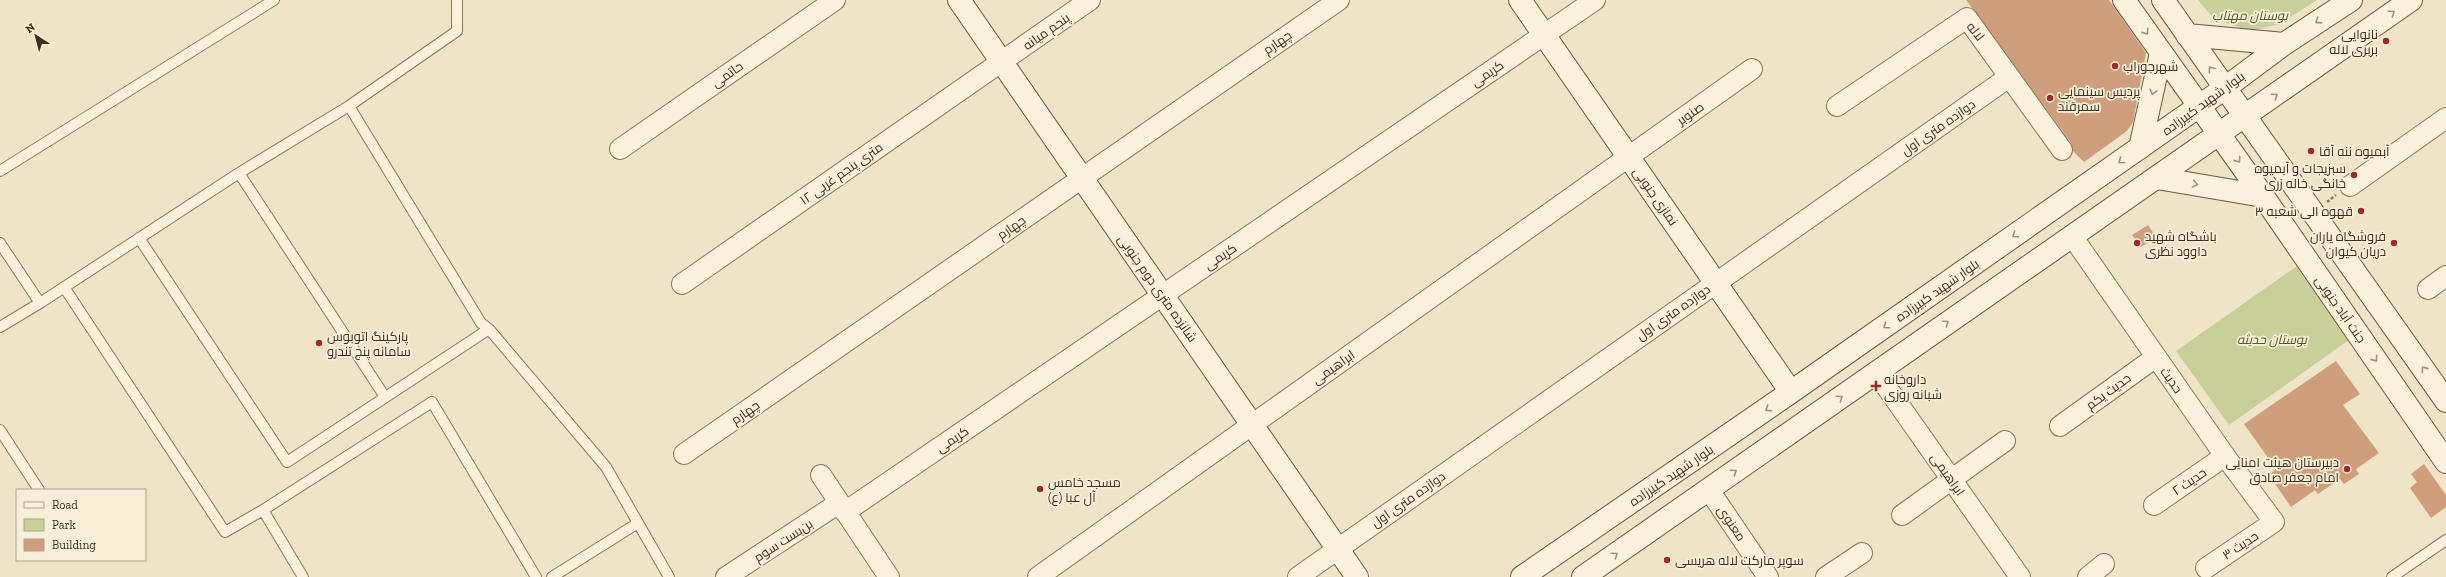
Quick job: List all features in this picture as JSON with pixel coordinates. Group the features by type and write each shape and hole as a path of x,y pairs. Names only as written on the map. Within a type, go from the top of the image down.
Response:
{"main road":[{"name":"شانزده متری دوم جنوبی","path":"959,0 1356,577"},
{"name":"نمازی جنوبی","path":"1520,0 1791,392"},
{"name":"جنت آباد جنوبی","path":"2124,0 2263,196 2446,462"},
{"path":"2163,0 2446,401"},
{"name":"بلوار شهید کبیرزاده","path":"1522,577 1791,392 2140,148 2284,44 2351,0"},
{"path":"1583,577 2072,236 2220,135 2411,0"},
{"path":"2187,35 2284,44"},
{"path":"2140,148 2161,54"},
{"path":"2157,178 2263,196"}],"street":[{"name":"حاتمی","path":"620,149 835,0"},
{"name":"پنجم میانه","path":"1001,62 1090,0"},
{"name":"چهارم","path":"684,454 1339,0"},
{"name":"کریمی","path":"842,508 1162,295 1595,0"},
{"name":"لاله","path":"1837,106 1967,18 2062,150"},
{"name":"۱۲ متری پنجم غربی","path":"682,284 1001,62"},
{"name":"صنوبر","path":"1628,157 1752,69"},
{"name":"دوازده متری اول","path":"1298,577 2009,77"},
{"path":"2350,186 2446,118"},
{"name":"ابراهیمی","path":"1038,577 1628,157"},
{"name":"حدیث","path":"2072,236 2225,456 2274,522"},
{"path":"2428,289 2446,276"},
{"name":"حدیث یکم","path":"2060,426 2156,357"},
{"name":"ابراهیمی","path":"1876,372 2020,577"},
{"path":"1902,514 1952,480 2004,441"},
{"name":"حدیث ۲","path":"2154,505 2225,456"},
{"path":"821,475 880,574"},
{"name":"معنوی","path":"1709,490 1768,577"},
{"name":"بن‌بست سوم","path":"726,577 842,508"},
{"name":"حدیث ۳","path":"2206,568 2274,522"},
{"path":"1826,577 1862,553"},
{"path":"2088,577 2104,564"}],"lane":[{"path":"0,170 274,0"},
{"path":"0,327 40,303 239,173 349,106 457,31 457,0"},
{"path":"349,106 481,323 489,329 606,466 669,577"},
{"path":"239,173 385,397"},
{"path":"139,238 287,462 489,329"},
{"path":"0,243 40,303"},
{"path":"64,287 225,532 263,510 432,402 536,577"},
{"path":"0,430 38,489"},
{"path":"263,510 303,577"},
{"path":"552,577 638,523"},
{"path":"2392,577 2446,540"}],"path":[{"path":"2314,212 2350,186"}],"green space":[{"name":"بوستان مهتاب","path":"2198,0 2317,0 2280,24 2250,31 2214,19"},
{"name":"بوستان حدیثه","path":"2297,266 2349,340 2229,425 2176,351"}],"building":[{"path":"1966,0 2109,0 2146,53 2133,122 2127,131 2084,162 2073,151 2071,143"},
{"path":"2148,225 2156,237 2141,247 2132,235"},
{"path":"2336,361 2360,394 2343,405 2379,453 2356,469 2359,474 2344,484 2340,479 2318,494 2315,490 2291,507 2269,475 2276,469 2244,424"},
{"path":"2424,464 2446,495 2446,507 2431,518 2410,488 2417,482 2411,474"}],"place":[{"name":"نانوایی بربری لاله","path":"2386,41"},
{"name":"شهرجوراب","path":"2115,66"},
{"name":"پردیس سینمایی سمرقند","path":"2050,98"},
{"name":"آبمیوه ننه آقا","path":"2311,151"},
{"name":"سبزیجات و آبمیوه خانگی خاله زری","path":"2354,175"},
{"name":"قهوه الی شعبه ۳","path":"2361,211"},
{"name":"باشگاه شهید داوود نظری","path":"2137,243"},
{"name":"فروشگاه یاران دریان کیوان","path":"2394,243"},
{"name":"پارکینگ اتوبوس سامانه پنج تندرو","path":"319,343"},
{"name":"داروخانه شبانه روزی","path":"1876,386"},
{"name":"دبیرستان هیئت امنایی امام جعفر صادق","path":"2347,469"},
{"name":"مسجد خامس آل عبا (ع)","path":"1040,489"},
{"name":"سوپر مارکت لاله هریسی","path":"1667,560"}]}
